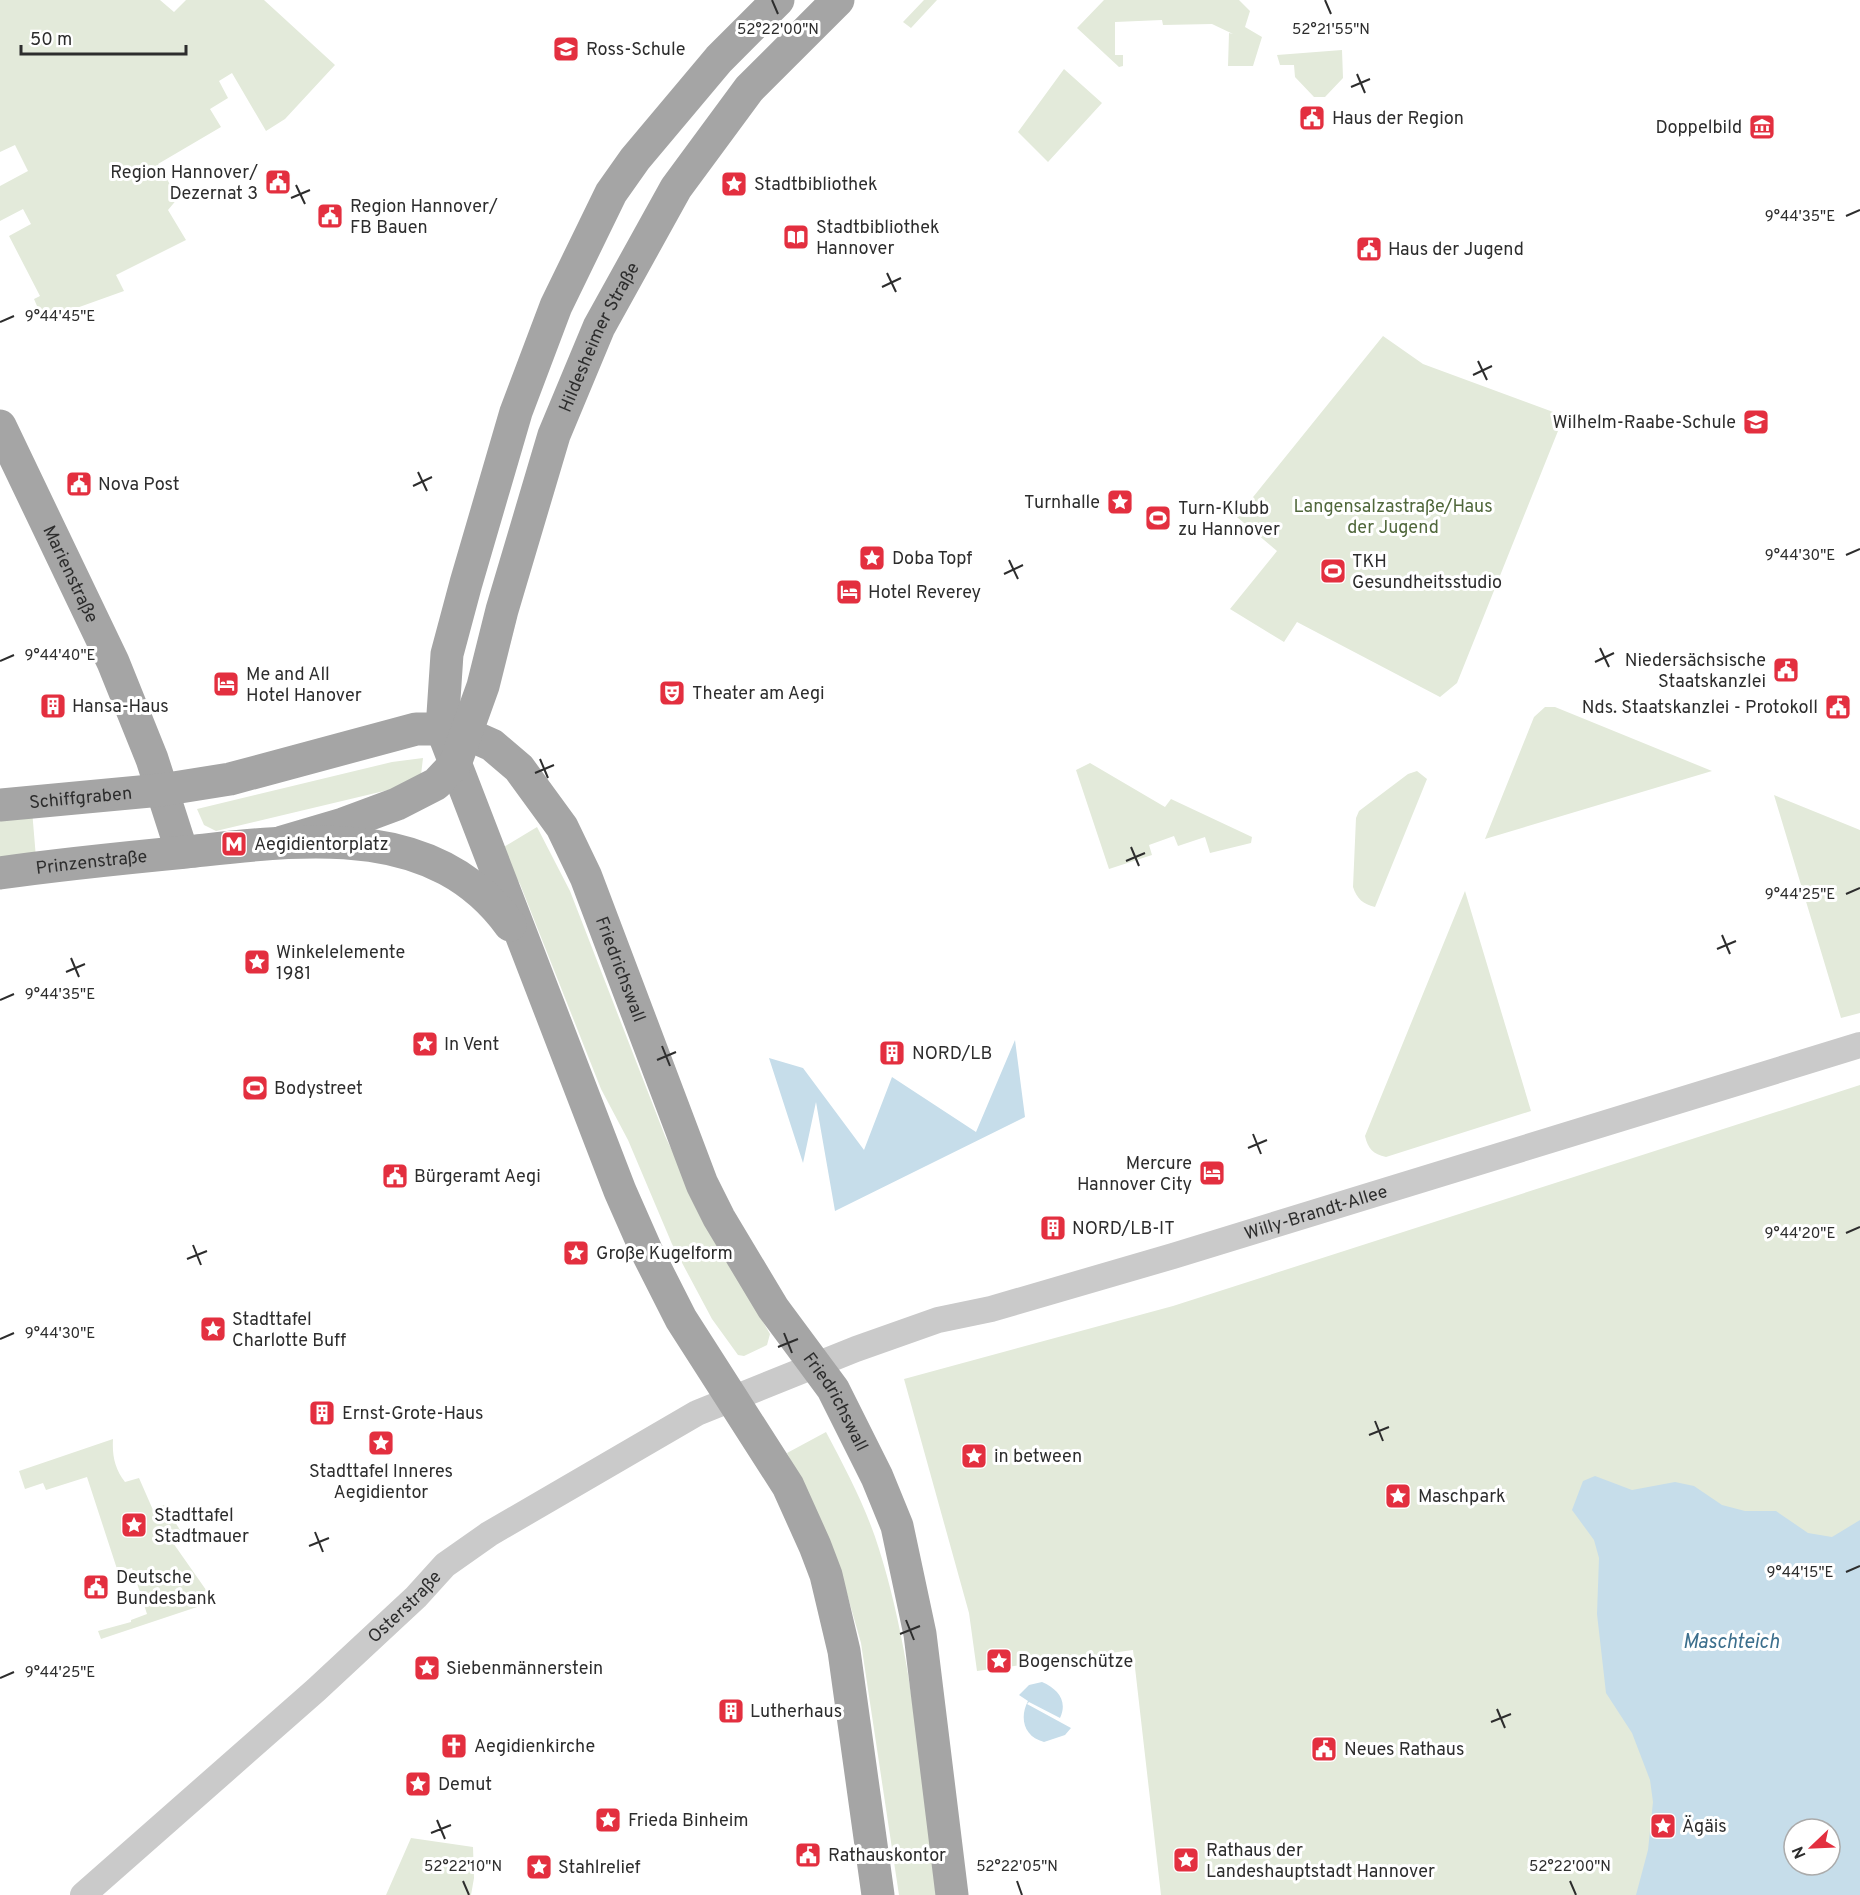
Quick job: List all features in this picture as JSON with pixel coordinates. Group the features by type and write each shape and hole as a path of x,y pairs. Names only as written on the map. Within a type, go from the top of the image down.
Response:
{"main road":[{"path":"778,0 719,59 635,159 611,194 556,306 516,412 447,654 455,731 455,764 620,1191 646,1250 691,1336 788,1486 826,1575 844,1651 878,1895"},
{"name":"Hildesheimer Straße","path":"455,731 554,435 599,327 676,188 749,89 838,0"},
{"name":"Marienstraße","path":"0,426 113,662 161,790"},
{"path":"455,731 416,729 231,779 161,790 182,852 282,842 347,842 394,848 440,866 471,884 486,897 524,945"},
{"name":"Friedrichswall","path":"455,731 492,745 519,768 562,827 586,877 702,1184 718,1218 773,1308 833,1389 878,1477 897,1526 920,1635 952,1895"},
{"path":"282,842 397,804 436,784 455,764"},
{"name":"Schiffgraben","path":"0,805 161,790"},
{"name":"Prinzenstraße","path":"0,873 182,852"}],"street":[{"name":"Willy-Brandt-Allee","path":"772,1382 938,1320 991,1309 1230,1239 1860,1045"},
{"name":"Osterstraße","path":"83,1895 316,1690 416,1597 445,1565 469,1546 678,1423 772,1382"}],"green space":[{"path":"0,0 160,0 174,12 186,0 264,0 335,65 285,119 266,131 232,73 219,81 228,98 210,109 221,127 158,164 178,198 168,210 186,240 116,275 124,291 57,315 40,313 34,299 40,296 9,236 31,224 23,209 0,221 0,186 28,171 15,145 0,152"},
{"path":"924,0 937,0 911,28 903,22"},
{"path":"1104,0 1239,0 1250,11 1245,27 1262,37 1253,66 1228,66 1229,33 1233,34 1212,24 1163,25 1162,20 1115,22 1115,55 1123,55 1123,66 1119,67 1077,28"},
{"path":"1342,50 1343,78 1325,97 1314,97 1295,77 1294,65 1280,65 1277,55"},
{"path":"1064,69 1102,103 1048,162 1018,132"},
{"name":"Langensalzastraße/Haus der Jugend","path":"1383,336 1423,364 1564,416 1457,683 1440,697 1297,622 1284,642 1230,609 1277,551 1237,517"},
{"path":"1545,707 1555,707 1712,771 1485,839 1534,717"},
{"path":"423,758 421,775 405,786 216,831 204,825 197,809 392,762"},
{"path":"1090,763 1165,807 1171,799 1252,837 1251,843 1210,853 1205,837 1178,846 1174,836 1149,845 1152,855 1109,869 1076,770"},
{"path":"1417,771 1427,779 1375,907 1371,906 1356,895 1353,887 1356,818 1359,811 1408,774"},
{"path":"1774,795 1860,830 1860,1013 1841,1018"},
{"path":"32,810 36,858 0,864 0,813"},
{"path":"537,827 570,891 665,1136 708,1225 770,1334 767,1345 744,1356 738,1355 712,1319 672,1244 628,1140 601,1089 520,884 507,864 502,848"},
{"path":"1465,891 1531,1111 1386,1157 1381,1156 1372,1150 1365,1136"},
{"name":"Maschpark","path":"1860,1085 1860,1895 1161,1895 1133,1650 977,1671 969,1613 904,1379 1173,1306"},
{"path":"826,1432 868,1518 891,1591 901,1634 915,1720 936,1895 899,1895 861,1643 840,1569 816,1510 787,1453"},
{"path":"113,1439 115,1462 125,1482 139,1478 153,1510 164,1505 182,1533 171,1540 211,1597 200,1602 203,1605 101,1639 98,1631 131,1622 147,1614 132,1568 118,1572 87,1477 46,1490 43,1483 25,1489 19,1471"},
{"path":"411,1838 473,1847 474,1878 471,1895 386,1895"}],"water":[{"path":"1015,1040 1025,1117 835,1211 816,1102 803,1163 769,1058 803,1068 864,1150 892,1077 976,1132"},
{"name":"Maschteich","path":"1595,1476 1632,1490 1675,1482 1694,1486 1722,1505 1745,1511 1776,1511 1808,1533 1832,1537 1860,1520 1860,1895 1636,1895 1648,1850 1653,1802 1650,1780 1632,1733 1606,1693 1597,1614 1599,1558 1594,1540 1572,1510 1583,1481"},
{"path":"1042,1682 1053,1688 1060,1696 1063,1706 1060,1718 1029,1702 1027,1704 1071,1728 1065,1735 1044,1742 1032,1736 1025,1726 1024,1714 1025,1707 1028,1701 1019,1695 1029,1685"}],"place":[{"name":"Ross-Schule","path":"566,49"},
{"name":"Haus der Region","path":"1312,118"},
{"name":"Doppelbild","path":"1762,127"},
{"name":"Region Hannover/ Dezernat 3","path":"278,182"},
{"name":"Stadtbibliothek","path":"734,184"},
{"name":"Region Hannover/ FB Bauen","path":"330,216"},
{"name":"Stadtbibliothek Hannover","path":"796,237"},
{"name":"Haus der Jugend","path":"1369,249"},
{"name":"Wilhelm-Raabe-Schule","path":"1756,422"},
{"name":"Nova Post","path":"79,484"},
{"name":"Turnhalle","path":"1120,502"},
{"name":"Turn-Klubb zu Hannover","path":"1158,518"},
{"name":"Doba Topf","path":"872,558"},
{"name":"TKH Gesundheitsstudio","path":"1333,571"},
{"name":"Hotel Reverey","path":"849,592"},
{"name":"Niedersächsische Staatskanzlei","path":"1786,670"},
{"name":"Me and All Hotel Hanover","path":"226,684"},
{"name":"Theater am Aegi","path":"672,693"},
{"name":"Hansa-Haus","path":"53,706"},
{"name":"Nds. Staatskanzlei - Protokoll","path":"1838,707"},
{"name":"Aegidientorplatz","path":"234,844"},
{"name":"Winkelelemente 1981","path":"257,962"},
{"name":"In Vent","path":"425,1044"},
{"name":"NORD/LB","path":"892,1053"},
{"name":"Bodystreet","path":"255,1088"},
{"name":"Mercure Hannover City","path":"1212,1173"},
{"name":"Bürgeramt Aegi","path":"395,1176"},
{"name":"NORD/LB-IT","path":"1053,1228"},
{"name":"Große Kugelform","path":"576,1253"},
{"name":"Stadttafel Charlotte Buff","path":"213,1329"},
{"name":"Ernst-Grote-Haus","path":"322,1413"},
{"name":"Stadttafel Inneres Aegidientor","path":"381,1443"},
{"name":"in between","path":"974,1456"},
{"name":"Maschpark","path":"1398,1496"},
{"name":"Stadttafel Stadtmauer","path":"134,1525"},
{"name":"Deutsche Bundesbank","path":"96,1587"},
{"name":"Bogenschütze","path":"999,1661"},
{"name":"Siebenmännerstein","path":"427,1668"},
{"name":"Lutherhaus","path":"731,1711"},
{"name":"Aegidienkirche","path":"454,1746"},
{"name":"Neues Rathaus","path":"1324,1749"},
{"name":"Demut","path":"418,1784"},
{"name":"Frieda Binheim","path":"608,1820"},
{"name":"Ägäis","path":"1663,1826"},
{"name":"Rathauskontor","path":"808,1855"},
{"name":"Rathaus der Landeshauptstadt Hannover","path":"1186,1860"},
{"name":"Stahlrelief","path":"539,1867"}]}
